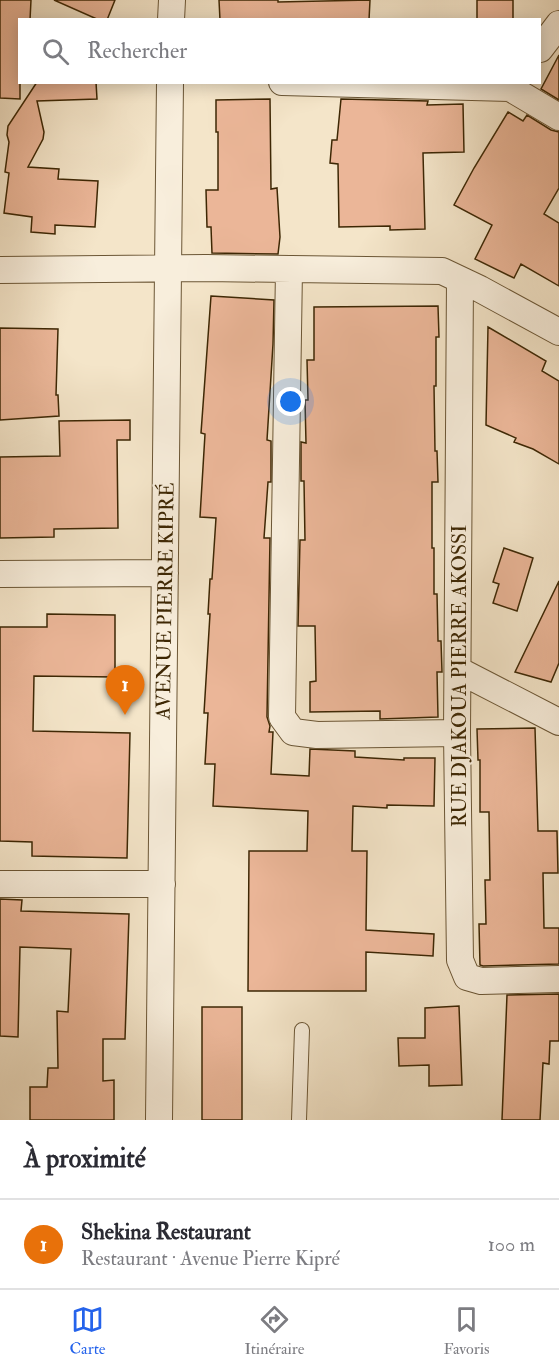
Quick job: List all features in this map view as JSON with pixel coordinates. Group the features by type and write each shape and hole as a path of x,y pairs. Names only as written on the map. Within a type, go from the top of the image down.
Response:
{"street":[{"path":"171,18 172,0"},
{"path":"541,49 559,24"},
{"name":"AVENUE PIERRE KIPRÉ","path":"159,1120 170,84"},
{"path":"435,84 512,85 559,117"},
{"path":"0,270 169,268 442,271 559,332"},
{"path":"289,269 282,717 293,732 317,735 457,733"},
{"name":"RUE DJAKOUA PIERRE AKOSSI","path":"460,280 457,733 460,960 467,977 481,981 559,979"},
{"path":"0,574 165,573"},
{"path":"458,670 559,722"},
{"path":"0,885 162,884"}],"lane":[{"path":"299,1120 302,1030"}],"building":[{"path":"0,0 31,0 30,18 18,18 20,99 0,98"},
{"path":"54,0 115,0 108,18 94,18"},
{"path":"219,0 278,0 278,2 370,0 369,18 220,18"},
{"path":"477,0 513,0 513,18 477,18"},
{"path":"559,55 559,100 541,89"},
{"path":"36,84 96,84 97,99 37,101 44,132 43,139 28,167 59,169 58,179 98,181 95,227 55,225 55,234 31,232 32,217 4,213 9,173 5,172 9,142 8,126"},
{"path":"270,99 271,189 277,188 280,237 278,254 212,253 211,227 207,227 206,190 218,190 216,100"},
{"path":"341,99 428,101 427,105 463,104 464,152 423,153 425,229 390,230 390,226 339,227 338,164 330,163 332,140 337,140"},
{"path":"508,112 523,121 527,115 551,130 559,132 559,188 544,214 559,223 559,286 521,264 514,278 475,259 492,225 454,205"},
{"path":"211,296 274,300 267,440 271,441 271,482 268,482 264,538 270,538 267,717 269,732 273,732 271,774 309,776 310,749 355,751 355,757 404,760 404,758 435,758 434,806 387,805 387,808 353,806 352,851 367,851 366,930 434,934 433,956 366,952 366,991 248,991 249,851 307,851 308,811 213,806 215,764 205,764 208,713 204,713 210,614 208,614 216,518 200,517 205,434 201,433"},
{"path":"438,306 439,337 436,337 436,386 434,386 438,482 432,482 432,548 434,548 434,594 437,594 438,641 441,641 442,672 437,672 438,717 380,719 380,711 310,712 310,682 316,681 315,626 298,626 300,540 305,540 301,442 306,443 307,360 314,360 314,307"},
{"path":"488,327 546,361 542,371 559,381 559,464 533,449 514,442 516,438 486,425"},
{"path":"0,328 58,329 56,395 58,395 59,416 0,420"},
{"path":"130,420 130,440 117,440 118,528 54,529 54,537 0,538 0,457 60,456 59,421"},
{"path":"504,548 533,558 517,611 493,603 499,584 493,582"},
{"path":"559,581 559,663 551,682 515,672"},
{"path":"47,614 115,615 115,677 34,676 33,731 130,733 127,858 32,856 32,842 0,841 0,627 47,627"},
{"path":"535,728 538,831 557,831 558,873 543,873 544,928 559,928 559,964 483,966 480,965 479,924 486,924 485,880 490,880 489,812 480,812 480,760 478,760 477,729"},
{"path":"0,899 22,900 21,911 129,914 125,1039 103,1039 103,1081 114,1080 114,1120 30,1120 30,1087 47,1087 48,1068 58,1068 57,1011 68,1012 71,949 20,947 18,1037 0,1036"},
{"path":"559,994 559,1041 550,1041 549,1064 543,1063 540,1120 502,1120 507,995"},
{"path":"459,1006 462,1085 429,1086 429,1065 399,1066 398,1038 425,1038 425,1008"},
{"path":"202,1007 242,1007 242,1120 202,1120"}],"place":[{"name":"Shekina Restaurant","path":"125,715"}]}
